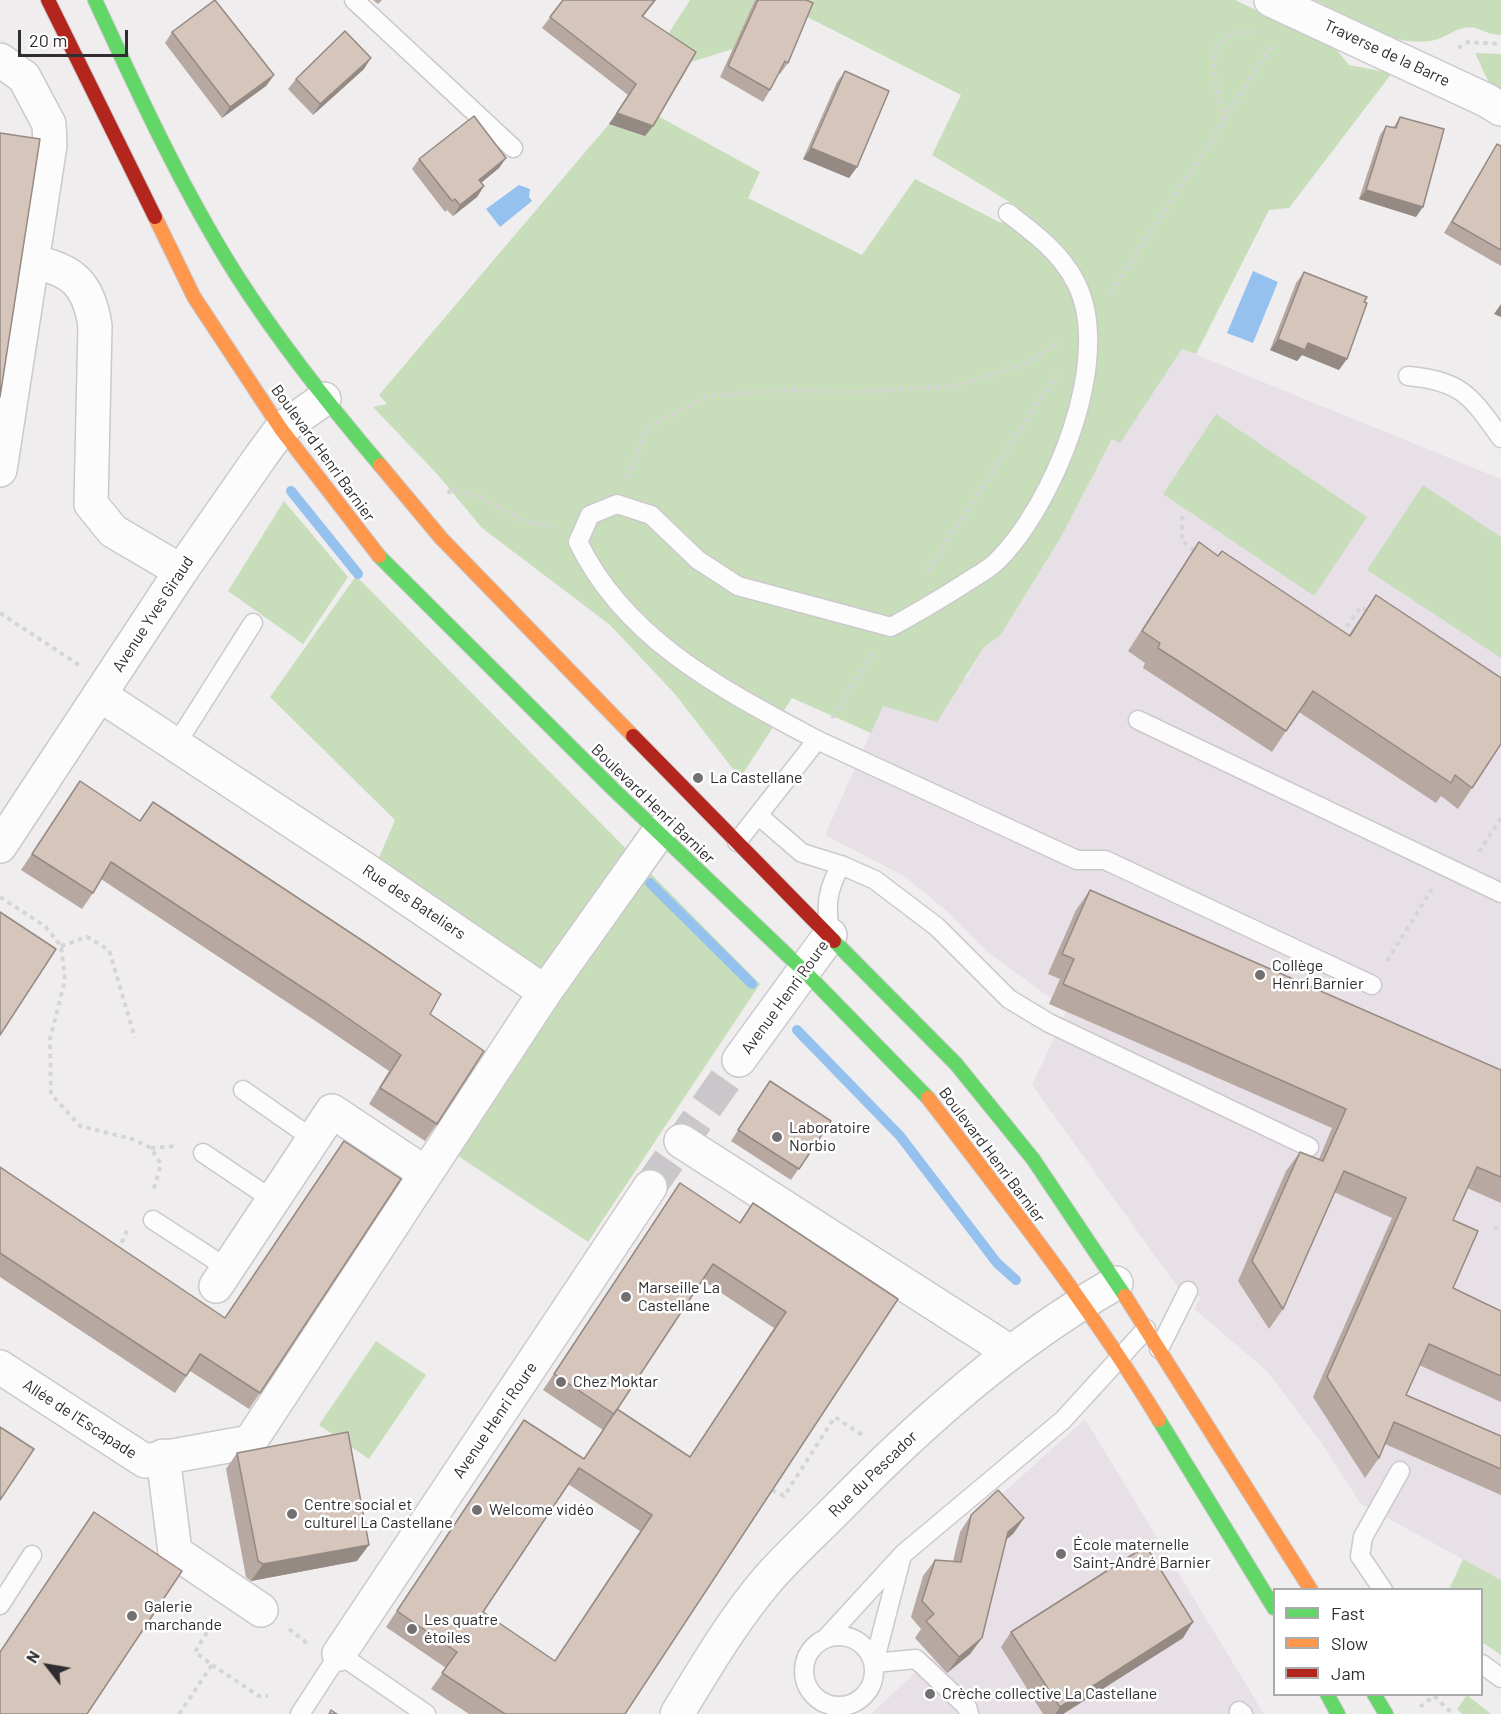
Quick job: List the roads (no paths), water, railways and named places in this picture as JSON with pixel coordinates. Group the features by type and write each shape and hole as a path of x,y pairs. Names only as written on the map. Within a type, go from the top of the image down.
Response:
{"main road":[{"name":"Boulevard Henri Barnier","path":"48,0 194,297 281,429 382,561 804,971 922,1090 1081,1302 1120,1359 1273,1605"},
{"name":"Boulevard Henri Barnier","path":"95,0 133,82 192,197 237,276 324,399 441,538 963,1072 1032,1159 1116,1282 1310,1588"},
{"path":"1328,1696 1338,1714"},
{"path":"1375,1696 1386,1714"}],"street":[{"name":"Traverse de la Barre","path":"1283,5 1501,109"},
{"path":"0,60 24,77 49,124 50,145 0,470"},
{"path":"32,262 57,266 79,283 92,303 95,326 90,504 113,531 181,571"},
{"name":"Avenue Yves Giraud","path":"0,846 181,571 281,429 324,399"},
{"name":"Rue des Bateliers","path":"104,690 175,746 360,866 545,992"},
{"path":"221,1277 332,1111 425,1173 545,992 659,832"},
{"name":"Avenue Henri Roure","path":"739,1059 830,936"},
{"path":"681,1140 1010,1352"},
{"name":"Allée de l'Escapade","path":"0,1367 144,1461 250,1442 425,1173"},
{"name":"Avenue Henri Roure","path":"335,1660 650,1186"},
{"name":"Rue du Pescador","path":"677,1714 722,1641 768,1579 890,1454 1010,1352 1081,1302 1116,1282"},
{"path":"164,1456 175,1552 261,1610"}],"lane":[{"path":"354,0 513,147"},
{"path":"1008,213 1048,243 1076,282 1089,325 1087,374 1064,453 1030,517 996,563 938,601 891,627 738,586 698,560 651,515 617,504 590,515 578,542 591,567 620,608 665,648 711,681 817,740 1077,860 1105,860 1372,985"},
{"path":"1408,376 1438,379 1458,389 1478,407 1501,438"},
{"path":"175,746 253,623"},
{"path":"1138,720 1501,892"},
{"path":"737,842 817,740"},
{"path":"759,816 802,853 841,865 875,880 937,927 1009,999 1039,1017 1309,1147"},
{"path":"830,936 826,904 832,881 841,865"},
{"path":"243,1090 314,1139"},
{"path":"203,1153 273,1200"},
{"path":"153,1220 221,1277"},
{"path":"1159,1349 1188,1291"},
{"path":"903,1554 874,1662 875,1674 866,1694 847,1705 825,1703 808,1689 804,1666 815,1644 826,1638 903,1554 1063,1420 1146,1329"},
{"path":"1382,1588 1360,1556 1363,1537 1400,1471"},
{"path":"0,1605 32,1555"},
{"path":"826,1638 850,1637 861,1642 874,1662"},
{"path":"874,1662 916,1659 967,1707 969,1714"},
{"path":"300,1714 335,1660 426,1714"},
{"path":"1483,1665 1501,1678"}],"water":[{"path":"519,185 530,189 529,197 532,201 500,227 486,209"},
{"path":"1253,271 1278,282 1253,343 1227,333"}],"waterway":[{"path":"291,491 358,574"},
{"path":"650,883 752,984"},
{"path":"797,1030 900,1136 997,1263 1016,1280"}],"tunnel":[{"path":"650,1187 739,1060"}],"place":[{"name":"La Castellane","path":"698,778"},
{"name":"Collège Henri Barnier","path":"1260,975"},
{"name":"Laboratoire Norbio","path":"777,1137"},
{"name":"Marseille La Castellane","path":"626,1297"},
{"name":"Chez Moktar","path":"561,1382"},
{"name":"Welcome vidéo","path":"477,1510"},
{"name":"Centre social et culturel La Castellane","path":"292,1514"},
{"name":"École maternelle Saint-André Barnier","path":"1061,1554"},
{"name":"Galerie marchande","path":"132,1616"},
{"name":"Les quatre étoiles","path":"412,1629"},
{"name":"Crèche collective La Castellane","path":"930,1694"}]}
